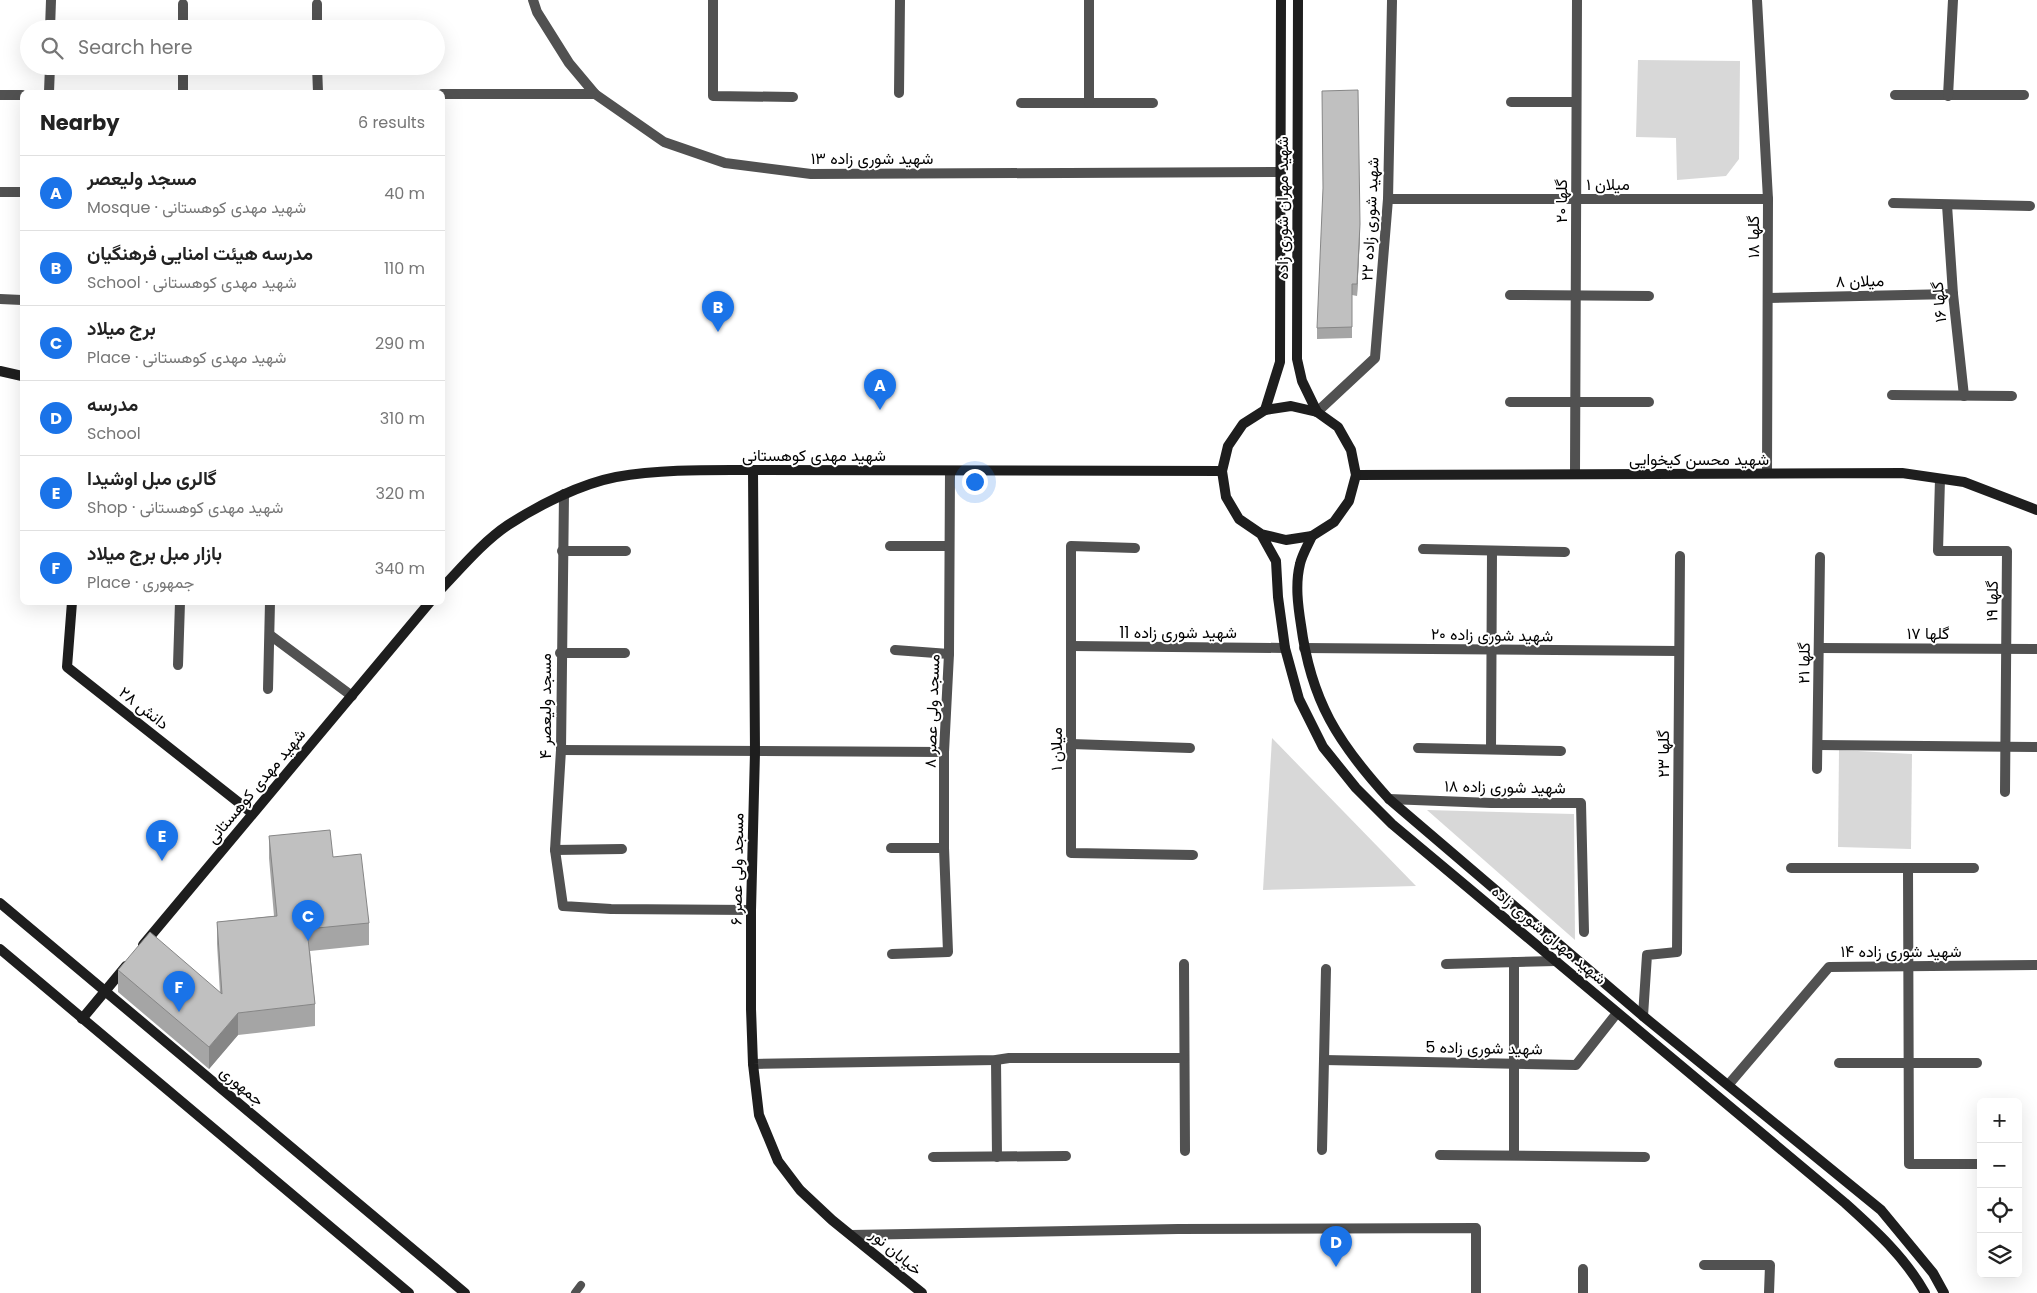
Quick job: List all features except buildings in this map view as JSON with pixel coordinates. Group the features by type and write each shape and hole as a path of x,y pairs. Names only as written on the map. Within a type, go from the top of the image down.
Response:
{"street":[{"path":"50,20 51,0"},
{"name":"شهید شوری زاده ۱۳","path":"533,0 537,12 569,63 595,94 664,142 725,163 811,174 1280,172"},
{"path":"713,0 713,96 792,97"},
{"path":"899,93 900,0"},
{"path":"1089,0 1089,103"},
{"name":"شهید مهران شوری زاده","path":"1265,410 1280,362 1281,0"},
{"name":"شهید مهران شوری زاده","path":"1298,0 1297,359 1302,381 1316,412"},
{"name":"گلها ۲۰","path":"1575,474 1576,0"},
{"name":"گلها ۱۸","path":"1758,0 1768,198 1767,474"},
{"path":"1948,96 1953,0"},
{"name":"شهید شوری زاده ۲۲","path":"1316,412 1375,358 1388,198 1392,1"},
{"path":"183,4 183,20"},
{"path":"317,4 317,20"},
{"path":"49,90 50,75"},
{"path":"183,75 183,90"},
{"path":"318,75 318,90"},
{"path":"445,94 595,94"},
{"path":"0,95 20,95"},
{"path":"1895,95 2024,95"},
{"path":"1511,102 1576,102"},
{"path":"1021,103 1153,103"},
{"path":"1280,172 1298,172"},
{"path":"0,192 20,192"},
{"name":"میلان ۱","path":"1388,198 1768,198"},
{"path":"1893,203 2030,206"},
{"name":"گلها ۱۶","path":"1947,205 1953,294 1964,396"},
{"name":"میلان ۸","path":"1768,298 1953,294"},
{"path":"1510,295 1649,296"},
{"path":"0,299 20,300"},
{"path":"0,371 20,376"},
{"path":"1892,396 2012,396"},
{"path":"1510,402 1649,402"},
{"path":"1291,406 1316,412 1338,427 1351,450 1356,475 1349,501 1334,522 1312,536 1286,540 1261,534 1240,519 1226,497 1222,471 1228,446 1243,424 1265,410 1291,406"},
{"name":"شهید مهدی کوهستانی","path":"445,585 467,561 507,525 564,494 615,477 678,471 753,470 1222,471"},
{"name":"مسجد ولی عصر ۶","path":"753,470 755,752 751,910 751,1009 754,1064 760,1115 778,1162 800,1190 851,1234"},
{"name":"مسجد ولی عصر ۸","path":"892,954 948,952 944,848 944,752 949,654 950,471"},
{"name":"شهید محسن کیخوایی","path":"1356,475 1902,473 1964,482 2037,510"},
{"name":"گلها ۱۹","path":"1940,479 1938,550 2007,551 2005,792"},
{"name":"مسجد ولیعصر ۴","path":"564,494 560,653 561,750 555,850 563,906 611,910 751,910"},
{"name":"شهید مهران شوری زاده","path":"1261,534 1276,561 1284,648 1299,699 1323,747 1356,788 1392,824 1845,1203 1886,1241 1925,1293"},
{"name":"شهید مهران شوری زاده","path":"1312,536 1300,564 1298,590 1304,648 1317,694 1339,738 1369,777 1389,799 1643,1016 1881,1210 1933,1273 1944,1293"},
{"path":"890,546 949,546"},
{"name":"میلان ۱","path":"1135,548 1071,546 1071,852 1193,856"},
{"path":"1423,550 1565,552"},
{"path":"562,551 626,551"},
{"path":"1491,749 1492,551"},
{"name":"گلها ۲۳","path":"1643,1016 1647,955 1677,952 1680,556"},
{"name":"گلها ۲۱","path":"1817,769 1820,557"},
{"name":"دانش ۲۸","path":"72,605 67,667 252,813"},
{"path":"178,665 180,605"},
{"path":"268,689 270,605"},
{"name":"شهید مهدی کوهستانی","path":"82,1018 428,605"},
{"path":"270,636 352,696"},
{"name":"شهید شوری زاده 11","path":"1072,646 1284,648"},
{"name":"شهید شوری زاده ۲۰","path":"1304,648 1679,652"},
{"name":"گلها ۱۷","path":"1819,648 2037,649"},
{"path":"895,650 949,654"},
{"path":"560,653 625,653"},
{"path":"1071,744 1190,748"},
{"path":"1818,745 2037,747"},
{"path":"1418,748 1561,750"},
{"path":"561,750 944,752"},
{"name":"شهید شوری زاده ۱۸","path":"1389,799 1491,803 1581,803 1584,932"},
{"path":"891,848 944,848"},
{"path":"555,850 622,849"},
{"path":"1791,868 1974,868"},
{"path":"1908,868 1909,1164 1977,1164"},
{"name":"جمهوری","path":"0,903 465,1293"},
{"path":"0,949 409,1293"},
{"path":"1446,964 1556,961"},
{"path":"1514,962 1514,1156"},
{"path":"1184,964 1185,1151"},
{"name":"شهید شوری زاده ۱۴","path":"1728,1084 1828,967 2037,965"},
{"path":"1322,1150 1326,970"},
{"name":"شهید شوری زاده 5","path":"1324,1060 1576,1066 1618,1013"},
{"path":"754,1064 996,1060 1009,1058 1184,1058"},
{"path":"996,1060 996,1157"},
{"path":"1839,1063 1978,1063"},
{"path":"1440,1155 1645,1157"},
{"path":"932,1157 1066,1156"},
{"path":"851,1234 1188,1229 1476,1228 1476,1293"},
{"name":"خیابان نور","path":"851,1234 922,1293"},
{"path":"1704,1265 1770,1265 1769,1293"},
{"path":"1583,1269 1583,1293"}],"lane":[{"path":"575,1293 581,1285"}],"shaded area":[{"path":"1638,60 1740,61 1739,159 1726,176 1677,180 1676,138 1636,137"},
{"path":"1272,738 1416,886 1263,890"},
{"path":"1839,750 1912,754 1911,849 1838,847"},
{"path":"1427,810 1574,814 1575,940"}],"place":[{"name":"مدرسه هیئت امنایی فرهنگیان","path":"718,332"},
{"name":"مسجد ولیعصر","path":"880,410"},
{"name":"گالری مبل اوشیدا","path":"162,861"},
{"name":"برج میلاد","path":"308,941"},
{"name":"بازار مبل برج میلاد","path":"179,1012"},
{"name":"مدرسه","path":"1336,1267"}]}
